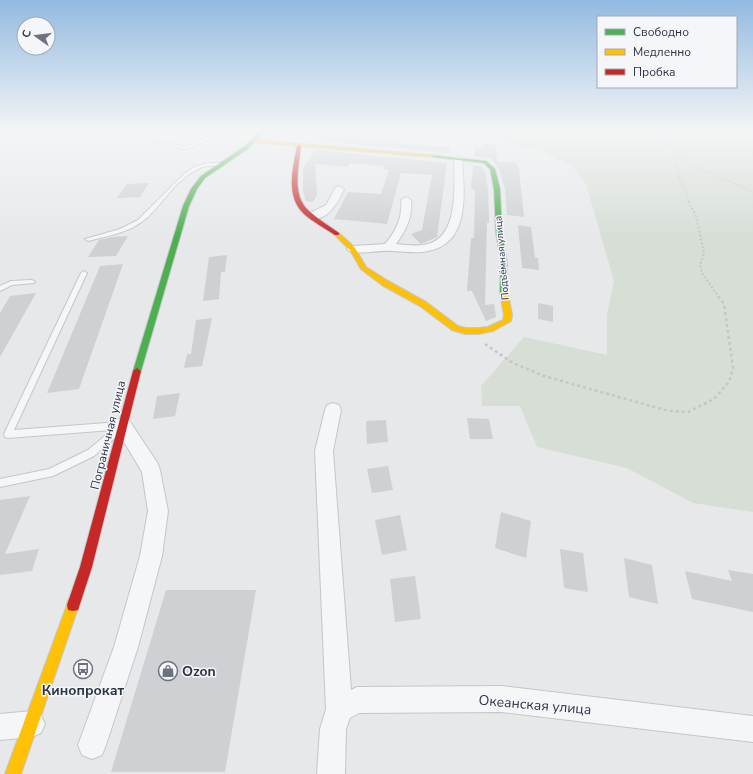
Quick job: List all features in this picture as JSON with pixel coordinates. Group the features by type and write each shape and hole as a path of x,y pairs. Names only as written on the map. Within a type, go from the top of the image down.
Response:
{"street":[{"name":"Пограничная улица","path":"12,774 32,724 86,567 136,373 186,206 198,182 217,166"},
{"path":"297,166 294,196 299,205 353,249 362,267 386,284 424,304 448,324 458,330 469,332"},
{"path":"353,249 388,247 414,249 428,248 445,240 451,233 454,226 459,201 458,166"},
{"name":"Подъёмная улица","path":"469,332 497,327 507,322 508,315 503,290 504,263 498,232 497,189 491,166"},
{"path":"312,216 332,206 339,189"},
{"path":"388,247 401,231 408,207 406,200"},
{"path":"331,774 336,719 324,452 333,410"},
{"path":"92,745 126,647 151,556 158,511 151,470 122,425"},
{"name":"Океанская улица","path":"336,719 357,700 501,699 753,729"},
{"path":"0,727 32,724"}],"lane":[{"path":"88,239 132,226 141,220 184,175 201,166"},
{"path":"4,434 84,273"},
{"path":"0,289 11,283 32,282"},
{"path":"4,434 122,425"},
{"path":"0,483 50,474 91,453 122,425"}],"path":[{"path":"469,332 513,363 544,376 669,411 688,412 714,399 729,382 732,368 724,304 702,273 700,265 704,253 696,216 689,204 686,190 679,180 677,166"},
{"path":"696,166 753,192"}],"shaded area":[{"path":"572,166 753,166 753,512 693,503 627,468 537,447 520,406 482,406 481,386 524,337 607,355 607,314 614,281 586,184"}],"building":[{"path":"305,166 315,166 317,195 313,202 306,201 303,192 303,169"},
{"path":"385,166 447,166 437,237 421,244 411,234 422,230 432,175 401,173 387,224 334,219 348,192 381,194 389,170 384,169"},
{"path":"473,166 481,166 485,171 488,189 489,223 487,223 485,305 494,304 496,317 486,321 472,291 467,291 471,238 474,238 475,189 471,189"},
{"path":"497,166 518,166 524,217 507,215 505,189"},
{"path":"149,183 140,197 117,198 127,184"},
{"path":"518,225 531,227 535,258 538,258 539,270 522,268"},
{"path":"128,236 116,256 88,257 99,240"},
{"path":"227,255 225,272 221,272 219,299 203,301 209,257"},
{"path":"123,264 79,389 47,393 100,266"},
{"path":"36,293 0,357 0,313 10,296"},
{"path":"538,303 553,306 553,322 538,319"},
{"path":"212,318 202,366 184,368 187,354 191,354 196,320"},
{"path":"180,393 175,416 153,419 157,396"},
{"path":"467,418 489,419 493,439 470,439"},
{"path":"386,420 388,442 367,444 366,421"},
{"path":"388,466 393,490 372,493 367,469"},
{"path":"30,496 5,554 39,549 32,571 0,575 0,500"},
{"path":"501,512 531,521 526,558 495,548"},
{"path":"400,515 407,550 382,555 375,520"},
{"path":"560,549 583,553 588,592 564,588"},
{"path":"624,558 652,565 658,604 629,597"},
{"path":"728,570 753,574 753,612 692,599 685,571 732,581"},
{"path":"415,576 421,619 395,622 390,579"},
{"path":"166,590 256,590 225,772 111,772"}],"traffic: fast":[{"path":"137,371 186,206 194,189 203,177 219,166"},
{"path":"490,166 492,169 497,189 499,232 504,263 504,293"}],"traffic: slow":[{"path":"337,234 353,249 363,268 385,283 423,304 455,328 466,331 478,331 490,329 507,321 508,315 504,293"},
{"path":"13,774 73,605"}],"traffic: jam":[{"path":"296,166 294,182 298,202 306,212 337,234"},
{"path":"73,605 86,567 137,371"}],"place":[{"name":"Кинопрокат","path":"83,669"},
{"name":"Ozon","path":"168,671"}]}
